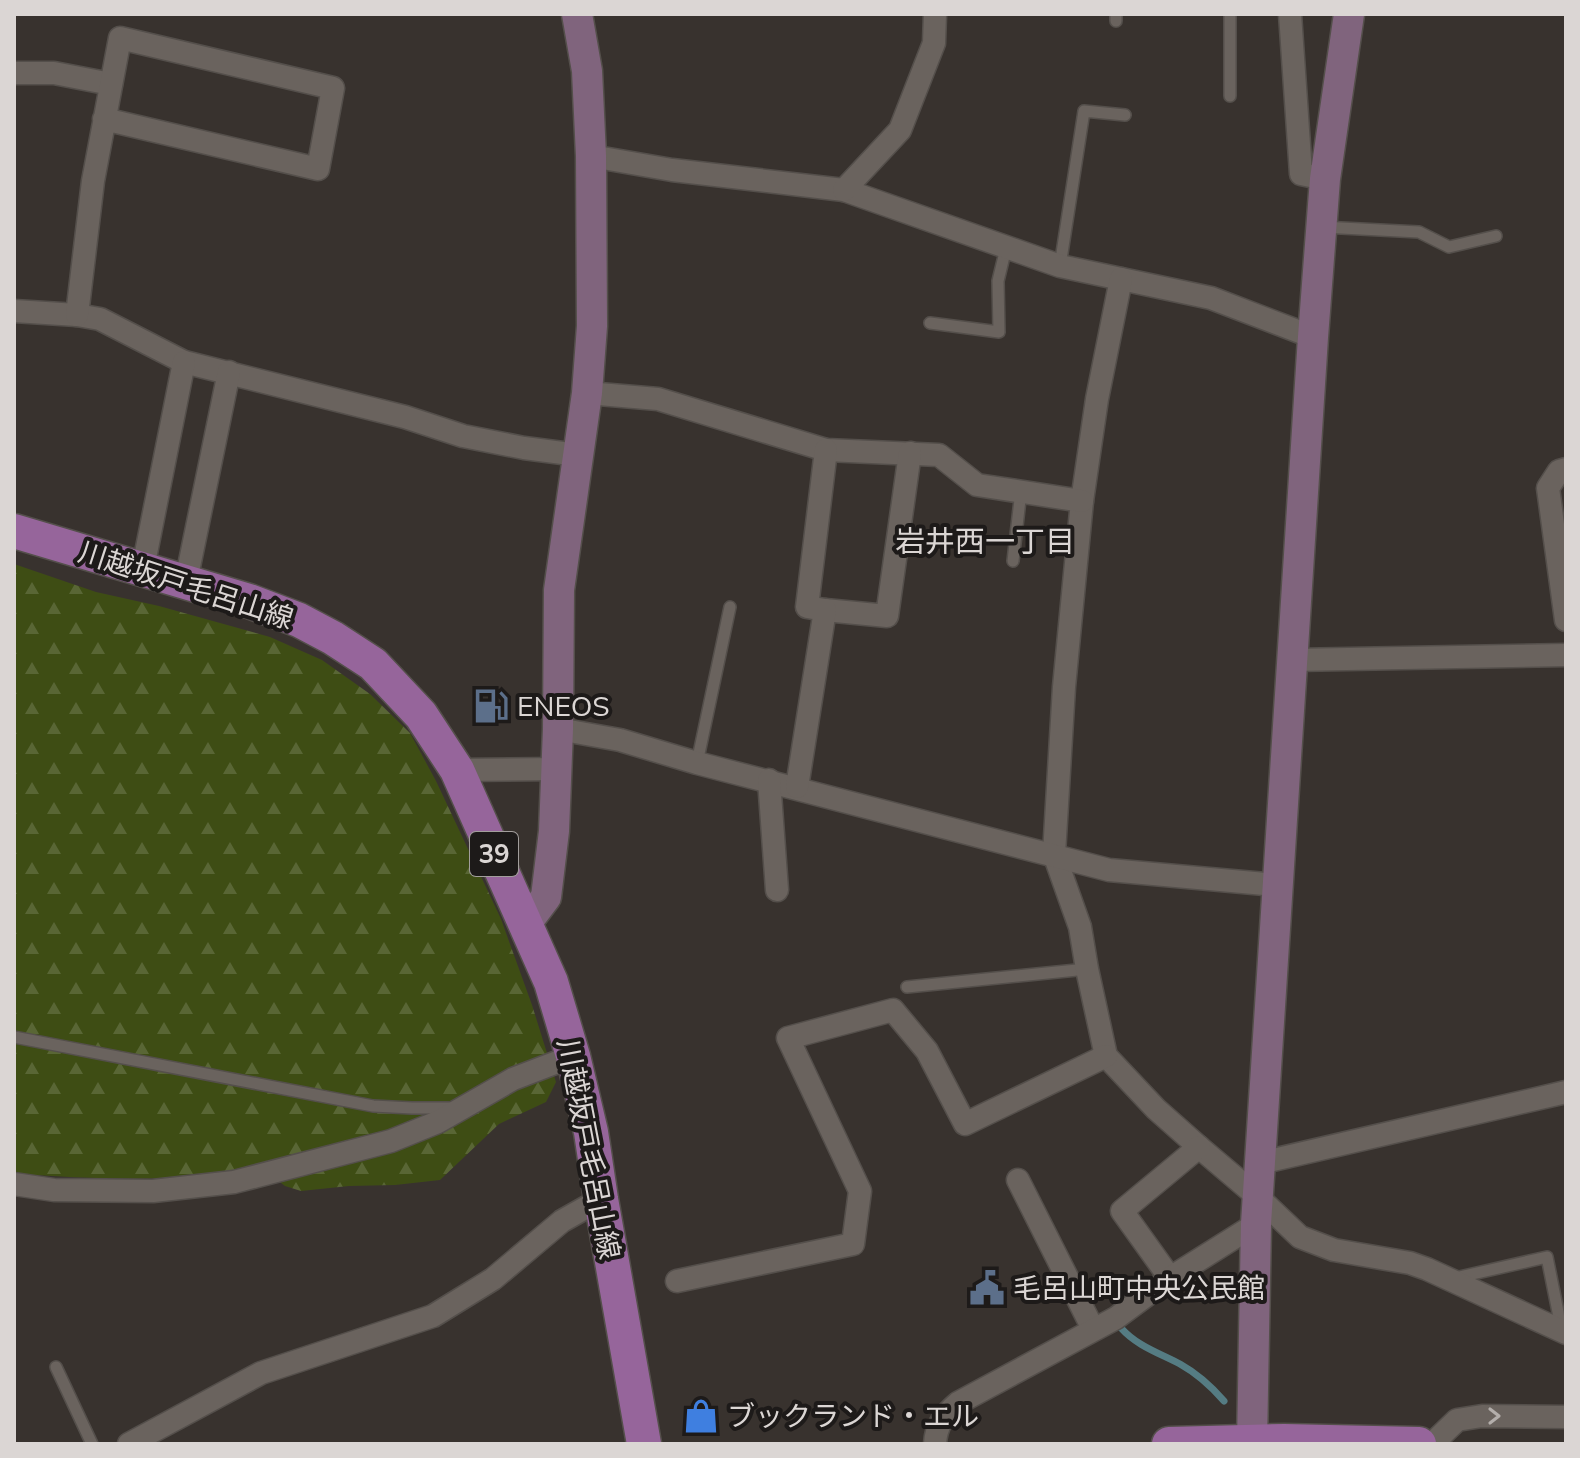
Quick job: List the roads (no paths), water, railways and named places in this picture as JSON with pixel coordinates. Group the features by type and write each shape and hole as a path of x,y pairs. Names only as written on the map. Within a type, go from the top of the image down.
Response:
{"main road":[{"name":"川越坂戸毛呂山線","path":"14,531 186,581 299,620 373,664 421,715 457,770 551,982 591,1132 644,1444"},
{"path":"1169,1444 1419,1444"}],"street":[{"path":"525,925 546,897 554,831 559,590 587,393 592,326 587,71 577,14"},
{"path":"844,190 900,130 934,43 935,14"},
{"path":"1290,14 1301,174 1325,179"},
{"path":"1252,1442 1257,1210 1320,227 1349,14"},
{"path":"77,315 93,181 104,119 120,38 333,88 318,169 104,119"},
{"path":"14,73 54,73 111,84"},
{"path":"591,156 672,170 844,190 1060,266 1211,298 1313,337"},
{"path":"1121,279 1097,399 1082,501 1064,687 1054,854 1080,927 1106,1056 1156,1109 1199,1147 1257,1210 1300,1237 1334,1250 1410,1263 1563,1331"},
{"path":"14,311 100,319 184,362 405,417 463,436 578,455"},
{"path":"143,568 184,362"},
{"path":"186,581 229,372"},
{"path":"587,393 658,399 826,450 939,455 977,485 1082,501"},
{"path":"826,450 807,607 887,616 910,453"},
{"path":"1566,469 1559,471 1548,488 1563,572 1566,620"},
{"path":"797,787 825,610"},
{"path":"1293,660 1566,655"},
{"path":"558,729 620,740 697,763 1109,870 1276,885"},
{"path":"457,770 557,769"},
{"path":"769,780 777,890"},
{"path":"677,1281 853,1244 860,1191 788,1038 893,1010 927,1051 965,1124 1106,1056"},
{"path":"14,1184 54,1190 153,1191 234,1182 391,1141 438,1122 513,1079 573,1056"},
{"path":"1260,1163 1566,1092"},
{"path":"1170,1278 1122,1211 1199,1147"},
{"path":"1018,1180 1093,1329"},
{"path":"129,1444 261,1373 433,1316 493,1279 562,1221 601,1199"},
{"path":"935,1444 935,1432 945,1414 958,1403 1116,1318 1257,1210"},
{"path":"1432,1444 1457,1420 1482,1416 1566,1417"}],"lane":[{"path":"1230,14 1230,96"},
{"path":"1060,266 1084,111 1125,115"},
{"path":"1320,227 1419,232 1449,247 1496,236"},
{"path":"930,323 999,332 998,281 1006,248"},
{"path":"1013,561 1021,491"},
{"path":"697,763 730,607"},
{"path":"907,987 1087,969"},
{"path":"14,1037 373,1106 459,1109"},
{"path":"1450,1279 1547,1257 1563,1331"},
{"path":"56,1367 92,1444"}],"waterway":[{"path":"1121,1328 1141,1344 1193,1372 1224,1401"}],"place":[{"name":"ENEOS","path":"491,706"},
{"name":"毛呂山町中央公民館","path":"987,1288"},
{"name":"ブックランド・エル","path":"701,1416"}],"district":[{"name":"岩井西一丁目","path":"985,542"}]}
